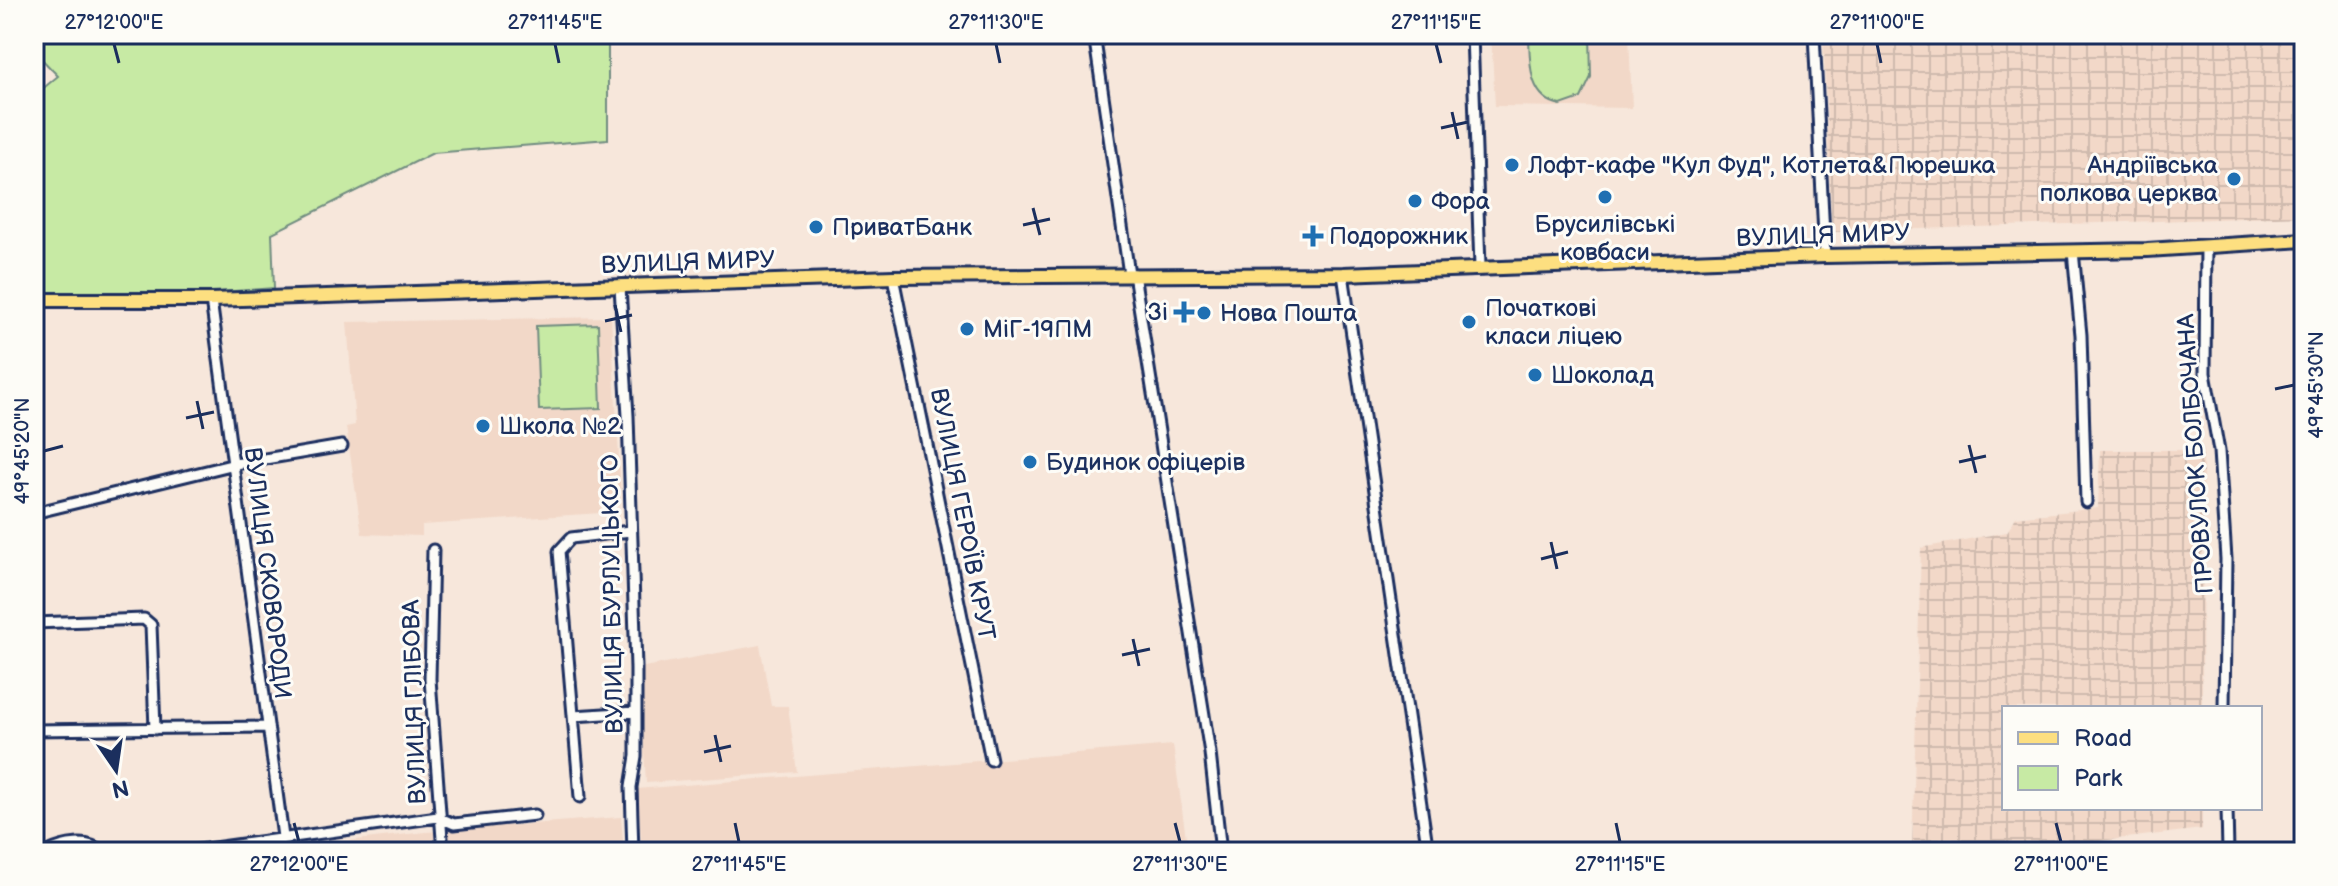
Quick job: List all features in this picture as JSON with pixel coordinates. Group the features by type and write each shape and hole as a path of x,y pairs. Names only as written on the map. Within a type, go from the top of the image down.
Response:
{"main road":[{"name":"ВУЛИЦЯ МИРУ","path":"34,300 211,300 893,277 1343,274 1825,256 2073,251 2304,240"}],"street":[{"path":"1094,34 1210,753 1221,852"},
{"path":"1472,34 1480,267"},
{"path":"1814,34 1825,256"},
{"name":"ПРОВУЛОК БОЛБОЧАНА","path":"2206,246 2205,373 2219,451 2226,559 2224,706"},
{"path":"2073,251 2081,335 2086,502"},
{"path":"1343,274 1428,852"},
{"name":"ВУЛИЦЯ ГЕРОЇВ КРУТ","path":"893,277 991,760"},
{"name":"ВУЛИЦЯ БУРЛУЦЬКОГО","path":"620,287 628,416 636,712 636,756 631,787 633,852"},
{"name":"ВУЛИЦЯ СКОВОРОДИ","path":"211,300 285,852"},
{"path":"34,513 235,464 342,446"},
{"path":"580,797 559,551 571,538 630,531"},
{"name":"ВУЛИЦЯ ГЛІБОВА","path":"433,550 430,679 443,852"},
{"path":"34,623 144,619 151,625 155,729"},
{"path":"573,716 636,712"},
{"path":"34,730 268,727"},
{"path":"2227,810 2228,852"},
{"path":"185,852 438,817 454,824 535,815"},
{"path":"48,852 79,844 95,846 102,852"}],"shaded area":[{"path":"1491,34 1629,34 1632,108 1495,106"},
{"path":"1823,34 2304,34 2304,216 1832,232"},
{"name":"Школа №2","path":"611,317 621,494 600,496 601,513 422,525 422,536 362,534 346,427 355,425 347,322"},
{"path":"2100,450 2203,450 2202,706 2002,706 2002,810 2202,810 2202,829 2100,841 2100,852 1912,852 1921,548 2007,532 2016,517 2098,508"},
{"path":"760,645 771,706 788,706 797,772 646,783 639,668"},
{"path":"1173,745 1188,852 642,852 637,789"},
{"path":"621,817 624,852 296,852 295,847 426,832"}],"green space":[{"path":"34,34 608,34 608,139 433,153 272,233 274,288 194,294 34,292 34,96 58,76 34,51"},
{"path":"1529,34 1590,34 1591,77 1581,98 1561,105 1542,95 1533,77"},
{"path":"598,324 601,408 539,410 536,326"}],"place":[{"name":"Лофт-кафе \"Кул Фуд\", Котлета&Пюрешка","path":"1512,165"},
{"name":"Андріївська полкова церква","path":"2234,179"},
{"name":"Брусилівські ковбаси","path":"1605,197"},
{"name":"Фора","path":"1415,201"},
{"name":"ПриватБанк","path":"816,227"},
{"name":"Подорожник","path":"1313,236"},
{"name":"3і","path":"1184,312"},
{"name":"Нова Пошта","path":"1204,313"},
{"name":"Початкові класи ліцею","path":"1469,322"},
{"name":"МіГ-19ПМ","path":"967,329"},
{"name":"Шоколад","path":"1535,375"},
{"name":"Школа №2","path":"483,426"},
{"name":"Будинок офіцерів","path":"1030,462"}]}
